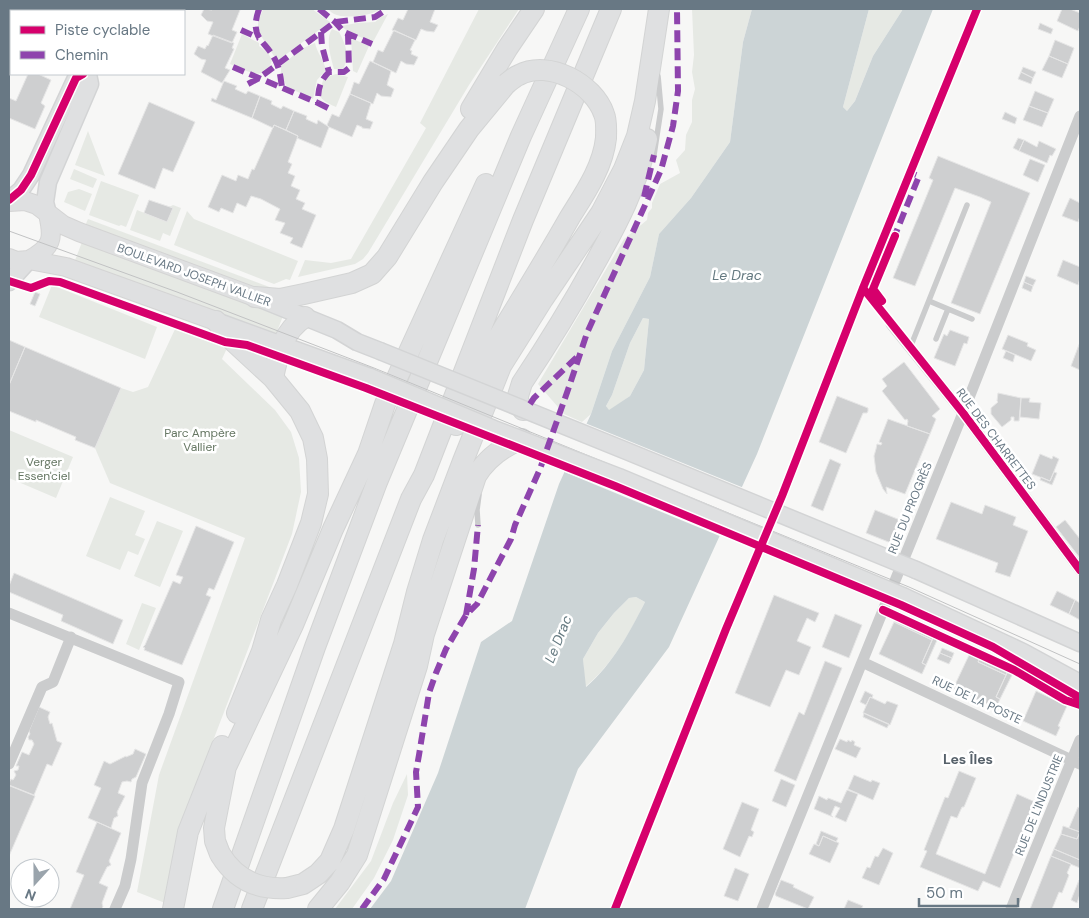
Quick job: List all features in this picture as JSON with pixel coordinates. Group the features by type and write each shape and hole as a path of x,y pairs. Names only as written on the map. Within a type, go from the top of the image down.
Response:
{"highway":[{"path":"433,182 478,98 507,49 534,9"},
{"path":"223,909 312,657 377,482 521,136 578,9"},
{"path":"424,475 523,220 612,9"},
{"path":"520,403 522,383 579,293 622,217 634,186 645,152 652,115 657,71 658,16"},
{"path":"240,706 225,769 214,828 215,841 220,854 236,874 248,882 262,887 287,888 303,884 318,874 330,861 344,829 404,644 433,540 501,366 601,213 624,169 637,136 645,101 658,16"},
{"path":"252,909 411,499 424,475 451,435 504,327 529,288 588,186 599,163 606,138 605,116 599,103 586,88 567,76 552,71 535,71 520,74 506,84 469,129 433,182 387,257 372,274 352,283 280,299 255,297"},
{"path":"225,769 293,625 333,529 368,454 385,404 464,230 489,178 521,136"},
{"path":"273,378 278,355 283,344 295,324 305,317"},
{"path":"173,909 188,832 214,763 262,651 271,620 311,523 318,494 317,459 313,438 300,411 273,378 235,343 216,321"},
{"path":"353,803 424,634 472,487 481,468 503,448 522,439"},
{"path":"318,909 340,882 356,854 417,666 424,634"}],"main road":[{"path":"9,201 21,190 31,175 76,78 81,75"},
{"path":"9,282 29,260 44,251 48,245 52,230 45,202 48,182 90,84 88,75"},
{"name":"BOULEVARD JOSEPH VALLIER","path":"9,201 25,200 37,205 63,225 79,232 255,297 337,330 357,342 380,352 520,403 629,452 916,570 1080,643"},
{"path":"9,258 66,267 370,377 619,477 905,597 992,637 1078,682"}],"street":[{"name":"RUE DU PROGRÈS","path":"762,909 963,413 1080,116"},
{"name":"RUE DES CHARRETTES","path":"891,324 963,413 1080,570"},
{"path":"9,612 179,682 169,714 142,783 131,859 124,886 115,909"},
{"path":"9,764 42,687 53,682 71,637"},
{"name":"RUE DE LA POSTE","path":"862,662 1076,763"},
{"name":"RUE DE L'INDUSTRIE","path":"1012,909 1076,763 1080,740"}],"lane":[{"path":"654,155 661,109 657,71"},
{"path":"910,348 967,205"},
{"path":"929,301 972,318"},
{"path":"936,339 948,309"},
{"path":"478,525 477,510 481,468"}],"green space":[{"path":"263,9 312,9 330,22 277,61 259,29 258,23"},
{"path":"328,9 380,9 365,15 339,16 333,14"},
{"path":"479,9 519,9 469,85 368,253 355,264 298,277 305,260 331,263 351,259 426,128 420,123"},
{"path":"692,9 752,9 743,42 730,142 691,198 659,234 650,277 612,351 591,414 582,422 564,414 538,384 624,239 647,220 660,184 680,173 676,160 685,150 686,135 692,122 692,100 695,89 692,72 694,55"},
{"path":"869,9 903,9 873,56 855,101 847,111 843,107"},
{"path":"388,14 373,42 350,33 341,26 375,22"},
{"path":"332,29 339,32 345,46 347,55 343,69 334,69 329,43"},
{"path":"242,34 259,43 259,46 268,53 272,60 265,72 248,72 230,64"},
{"path":"351,38 369,46 357,73 353,71"},
{"path":"315,43 326,70 317,80 313,99 287,87 281,75 281,66 301,49"},
{"path":"336,74 348,77 336,107 322,99 320,89 324,78"},
{"path":"88,131 105,176 75,165"},
{"path":"74,169 97,179 93,188 70,179"},
{"path":"101,181 139,195 126,227 89,215"},
{"path":"79,189 92,194 85,211 64,202 68,192"},
{"path":"173,205 181,208 170,236 163,233 160,241 130,230 137,210 167,222 172,209 169,207"},
{"path":"187,211 194,219 298,261 290,280 286,279 274,284 174,245"},
{"path":"88,219 272,288 273,290 256,289 85,226"},
{"path":"82,242 283,316 276,334 74,263"},
{"path":"52,285 157,327 145,359 39,317"},
{"path":"643,318 649,319 644,370 630,396 609,411 606,406 612,395 630,343"},
{"name":"Parc Ampère Vallier","path":"176,327 228,346 222,359 275,410 291,432 299,458 301,492 292,534 195,788 165,903 137,892 159,775 245,538 110,483 95,448 121,388 133,392 148,387"},
{"name":"Verger Essen'ciel","path":"9,430 73,457 56,498 9,478"},
{"path":"110,497 145,511 135,535 145,539 138,555 128,551 120,570 86,556"},
{"path":"157,521 183,531 160,587 134,576"},
{"path":"636,597 645,602 620,648 604,669 585,687 583,659 598,633 614,613 629,598"},
{"path":"142,603 156,608 139,650 126,644"},
{"path":"407,774 408,795 393,840 374,878 352,909 335,909 371,861 393,803"}],"water":[{"name":"Le Drac","path":"752,9 869,9 843,107 847,111 855,101 873,56 903,9 933,9 757,454 669,647 578,769 525,909 370,909 391,881 438,773 481,642 512,621 559,484 591,414 612,351 650,277 659,234 691,198 730,142 743,42","holes":["643,318 649,319 644,370 630,396 609,410 606,406 612,395 630,343","636,597 645,602 633,625 620,648 604,669 586,687 583,659 598,633 614,613 629,598"]}],"pier":[{"path":"585,423 744,488 722,537 562,471"}],"building":[{"path":"204,9 240,10 232,30 237,32 232,43 208,34 213,22 207,21 201,15"},
{"path":"408,9 435,9 430,22 438,25 434,32 421,29 416,40 392,30 398,18 403,20"},
{"path":"1062,9 1070,9 1080,13 1078,31 1057,21"},
{"path":"1040,23 1053,29 1051,34 1038,29"},
{"path":"394,30 415,40 410,50 412,51 411,54 418,57 414,65 401,61 396,73 373,62 378,50 383,52"},
{"path":"213,35 234,43 232,48 234,49 225,68 230,70 222,83 201,72 206,60 194,54 198,46 205,49 208,46"},
{"path":"1055,40 1074,48 1068,64 1049,56"},
{"path":"1049,56 1068,64 1062,78 1042,70"},
{"path":"370,61 391,71 387,85 394,89 391,97 381,96 377,93 373,104 350,94 354,82 359,84"},
{"path":"1023,67 1036,72 1033,78 1021,72"},
{"path":"1021,72 1033,78 1031,84 1018,79"},
{"path":"28,75 40,75 51,80 41,103 45,106 35,129 9,118 9,98 16,101"},
{"path":"224,81 237,86 235,89 246,94 248,91 260,96 252,118 211,101 212,98 216,100"},
{"path":"1035,91 1054,99 1048,113 1029,106"},
{"path":"350,94 371,103 366,119 373,122 370,129 357,125 352,137 327,125 332,114 339,117"},
{"path":"260,96 272,101 271,104 281,109 283,106 294,111 286,130 274,125 273,128 252,118"},
{"path":"149,102 195,122 173,172 163,168 155,189 118,174"},
{"path":"1029,106 1048,113 1042,127 1023,120"},
{"path":"294,111 307,116 306,119 317,124 318,120 329,127 321,148 297,138 298,136 286,130"},
{"path":"1005,112 1017,118 1015,124 1002,119"},
{"path":"274,125 298,136 288,162 292,164 288,173 295,176 291,186 300,190 296,199 305,203 302,209 316,215 302,248 290,243 293,238 280,233 285,223 275,220 280,209 261,199 251,196 246,207 237,203 233,213 221,208 219,212 208,207 222,175 236,181 238,175 248,179 252,169 254,170"},
{"path":"1018,138 1024,140 1019,151 1013,148"},
{"path":"1024,140 1037,147 1039,141 1056,149 1052,156 1050,155 1047,163 1019,151"},
{"path":"938,156 1030,193 980,314 951,303 991,202 980,197 955,188 915,286 893,278 933,180 929,178"},
{"path":"1030,159 1045,165 1038,182 1023,175"},
{"path":"1070,198 1080,203 1078,222 1062,216"},
{"path":"149,200 173,208 167,222 144,213"},
{"path":"1063,260 1080,267 1078,285 1057,276"},
{"path":"1026,276 1036,280 1033,286 1024,282"},
{"path":"1024,282 1033,286 1031,292 1022,288"},
{"path":"35,292 40,294 35,306 30,304"},
{"path":"950,330 969,337 967,344 964,343 955,366 934,358 944,334 947,336"},
{"path":"1008,335 1028,343 1027,346 1036,350 1031,361 1002,349"},
{"path":"9,340 25,347 9,385"},
{"path":"1080,342 1080,370 1071,366"},
{"path":"25,347 121,388 95,448 75,440 76,437 9,411 9,385"},
{"path":"1006,351 1015,355 1013,362 1003,358"},
{"path":"904,362 940,409 932,416 936,419 930,434 907,426 907,419 905,420 882,391 887,386 882,379"},
{"path":"998,393 1021,398 1019,421 1014,421 1014,417 1011,417 1011,420 1002,427 991,414 991,408 998,402"},
{"path":"837,396 868,408 867,413 863,413 846,453 819,442"},
{"path":"1021,398 1030,398 1029,402 1041,403 1039,419 1020,417"},
{"path":"888,419 930,434 905,494 886,487 887,494 876,472 874,456 877,444 881,445 882,443 879,442"},
{"path":"1040,454 1052,459 1053,456 1059,459 1050,481 1032,474"},
{"path":"830,459 841,464 823,511 811,506"},
{"path":"1054,472 1057,473 1052,485 1040,480 1041,477 1050,481"},
{"path":"951,502 982,514 985,505 1016,517 1013,525 1028,531 1010,577 995,572 998,563 936,539"},
{"path":"875,510 900,520 891,543 866,533"},
{"path":"1065,520 1080,539 1080,558 1056,527"},
{"path":"196,526 234,542 214,590 209,588 206,595 211,597 182,665 144,650 145,648 143,647 173,581 180,584 183,577 176,575"},
{"path":"14,573 123,620 113,644 61,621 63,615 9,592 9,586"},
{"path":"1057,591 1075,600 1069,614 1050,605"},
{"path":"774,595 819,613 815,622 807,618 797,641 811,647 799,675 786,670 770,707 735,693"},
{"path":"1075,600 1080,603 1080,620 1069,614"},
{"path":"835,614 862,625 849,658 822,647"},
{"path":"896,618 934,636 932,640 894,622"},
{"path":"894,622 932,640 922,663 926,665 922,674 879,654"},
{"path":"934,636 938,638 926,665 922,663"},
{"path":"942,648 954,653 952,658 940,653"},
{"path":"940,653 952,658 949,664 937,659"},
{"path":"970,653 980,658 978,662 1006,675 996,697 1000,699 996,708 953,689"},
{"path":"980,658 1008,671 1006,675 978,662"},
{"path":"825,661 842,668 796,781 774,771 799,712 804,715"},
{"path":"1008,671 1013,673 1000,699 996,697"},
{"path":"865,691 873,695 866,705 860,702"},
{"path":"1036,691 1067,706 1058,726 1060,727 1056,736 1023,721"},
{"path":"870,697 885,704 887,701 898,705 890,725 863,713"},
{"path":"39,707 50,712 48,717 50,724 52,723 57,741 62,743 52,766 47,764 34,795 9,785 9,783 16,775 14,771 18,770 19,766 16,766 22,752 29,755 34,744 28,737"},
{"path":"864,713 889,724 887,728 863,717"},
{"path":"840,739 847,742 852,740 855,742 854,745 861,748 856,758 835,749"},
{"path":"135,749 146,754 136,777 131,782 122,782 118,793 125,796 117,812 118,816 114,818 111,828 88,818 101,788 94,785 104,761 110,764 133,754"},
{"path":"959,771 976,778 964,807 962,807 957,818 951,816 936,854 985,874 1017,794 1035,802 1000,888 983,881 978,891 920,867 927,851 924,850 945,797 948,798"},
{"path":"854,775 871,782 872,780 880,783 873,800 848,789"},
{"path":"781,779 795,785 786,807 772,801"},
{"path":"10,786 35,796 9,856 9,789"},
{"path":"847,790 858,794 846,822 835,817 840,808 835,806 831,815 833,817 814,809 819,796 841,803"},
{"path":"742,802 759,809 751,830 754,832 752,837 749,836 740,857 723,849"},
{"path":"1078,807 1080,808 1080,832 1069,828"},
{"path":"97,822 121,833 109,861 111,865 107,867 99,883 108,887 102,903 103,907 101,909 70,909 84,875 76,872"},
{"path":"1063,826 1080,832 1077,839 1061,834"},
{"path":"821,831 838,838 836,842 823,836 819,846 816,844"},
{"path":"1080,832 1080,860 1054,849 1061,834 1077,839"},
{"path":"823,836 839,843 830,863 809,854 814,844 819,846"},
{"path":"883,848 893,853 879,885 862,878 867,867 870,868 875,856 878,857"},
{"path":"1054,849 1080,860 1080,868 1051,856"},
{"path":"1051,856 1071,864 1062,893 1059,892 1052,909 1030,909"},
{"path":"735,868 749,874 738,901 724,896"},
{"path":"781,880 794,885 793,887 814,897 808,909 776,896 775,894"},
{"path":"1079,880 1080,894 1077,903 1071,900"},
{"path":"848,900 863,906 861,909 844,909"}],"tram line":[{"path":"9,231 177,292 374,368 909,587 1080,664"}],"marked path":[{"path":"259,9 256,20 257,34 277,64 282,88"},
{"path":"319,9 344,32 372,44"},
{"path":"248,84 335,22 375,17 387,9"},
{"path":"362,909 384,879 418,807 416,772 429,693 436,673 446,649 466,615 477,604 511,539 515,525 540,469 587,333 661,170 673,126 678,91 677,9"},
{"path":"241,30 259,38"},
{"path":"321,32 322,46 329,72"},
{"path":"328,108 318,103 320,86 329,72 344,72 349,68 348,34"},
{"path":"233,67 318,103"},
{"path":"644,197 654,155"},
{"path":"893,240 919,176 911,173"},
{"path":"530,404 578,356"},
{"path":"466,615 474,569 478,525"}],"cycle path":[{"path":"615,909 726,629 782,496 863,288 977,9"},
{"path":"9,200 21,190 31,175 76,78 81,75"},
{"path":"882,301 873,289 895,236"},
{"path":"9,281 31,288 49,281 60,282 225,342 247,345 366,388 615,486 901,605 993,647 1077,696 1080,704"},
{"path":"863,288 963,413 1080,570"},
{"path":"883,610 1014,670 1065,700 1080,705"}],"district":[{"name":"Les Îles","path":"968,759"}]}
